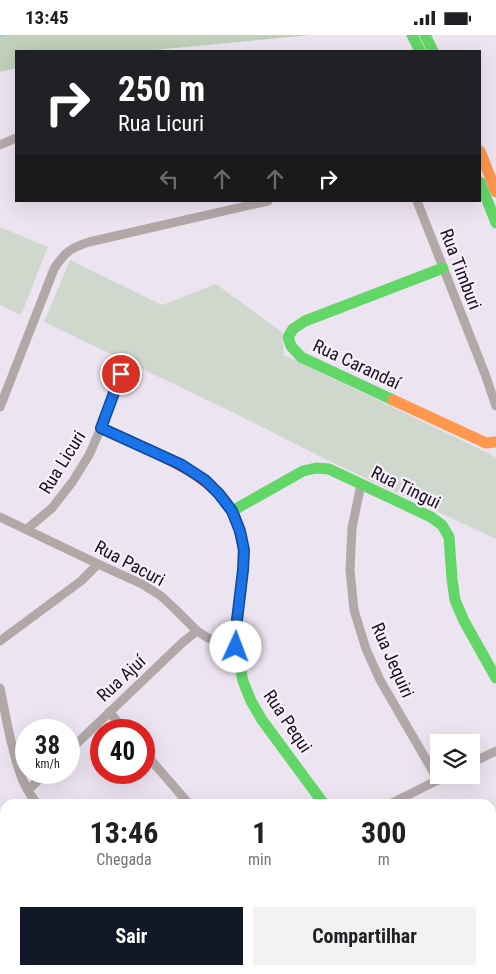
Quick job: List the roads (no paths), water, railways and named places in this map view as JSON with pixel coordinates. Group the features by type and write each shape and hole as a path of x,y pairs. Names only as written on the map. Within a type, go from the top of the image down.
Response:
{"street":[{"path":"412,35 420,50"},
{"path":"425,35 432,50"},
{"path":"0,145 15,138"},
{"path":"481,154 496,192"},
{"path":"481,185 496,223"},
{"path":"0,407 54,269 62,257 75,246 229,206 260,202"},
{"name":"Rua Timburi","path":"417,202 496,405"},
{"name":"Rua Carandaí","path":"443,268 305,321 289,333 288,343 300,357 486,443 496,441"},
{"name":"Rua Licuri","path":"27,529 52,508 73,481 89,455 121,374"},
{"name":"Rua Pequi","path":"101,428 182,465 205,480 232,511 240,531 244,550 236,647 244,681 251,701 262,719 320,799"},
{"name":"Rua Tingui","path":"232,511 302,471 316,468 329,469 431,517 442,525 449,537 452,579 456,600 464,621 496,678"},
{"name":"Rua Jequiri","path":"361,484 352,528 350,570 354,610 366,649 380,680 430,766"},
{"name":"Rua Pacuri","path":"0,517 142,584 161,596 197,631 208,638 236,647"},
{"path":"0,641 81,581 98,564"},
{"name":"Rua Ajuí","path":"80,740 183,642 197,631"},
{"path":"0,688 20,774 34,799"},
{"path":"109,712 115,719"},
{"path":"480,759 496,751"},
{"path":"155,765 185,799"},
{"path":"28,790 34,784"},
{"path":"400,799 430,784"}],"waterway":[{"path":"0,36 5,35"}]}
